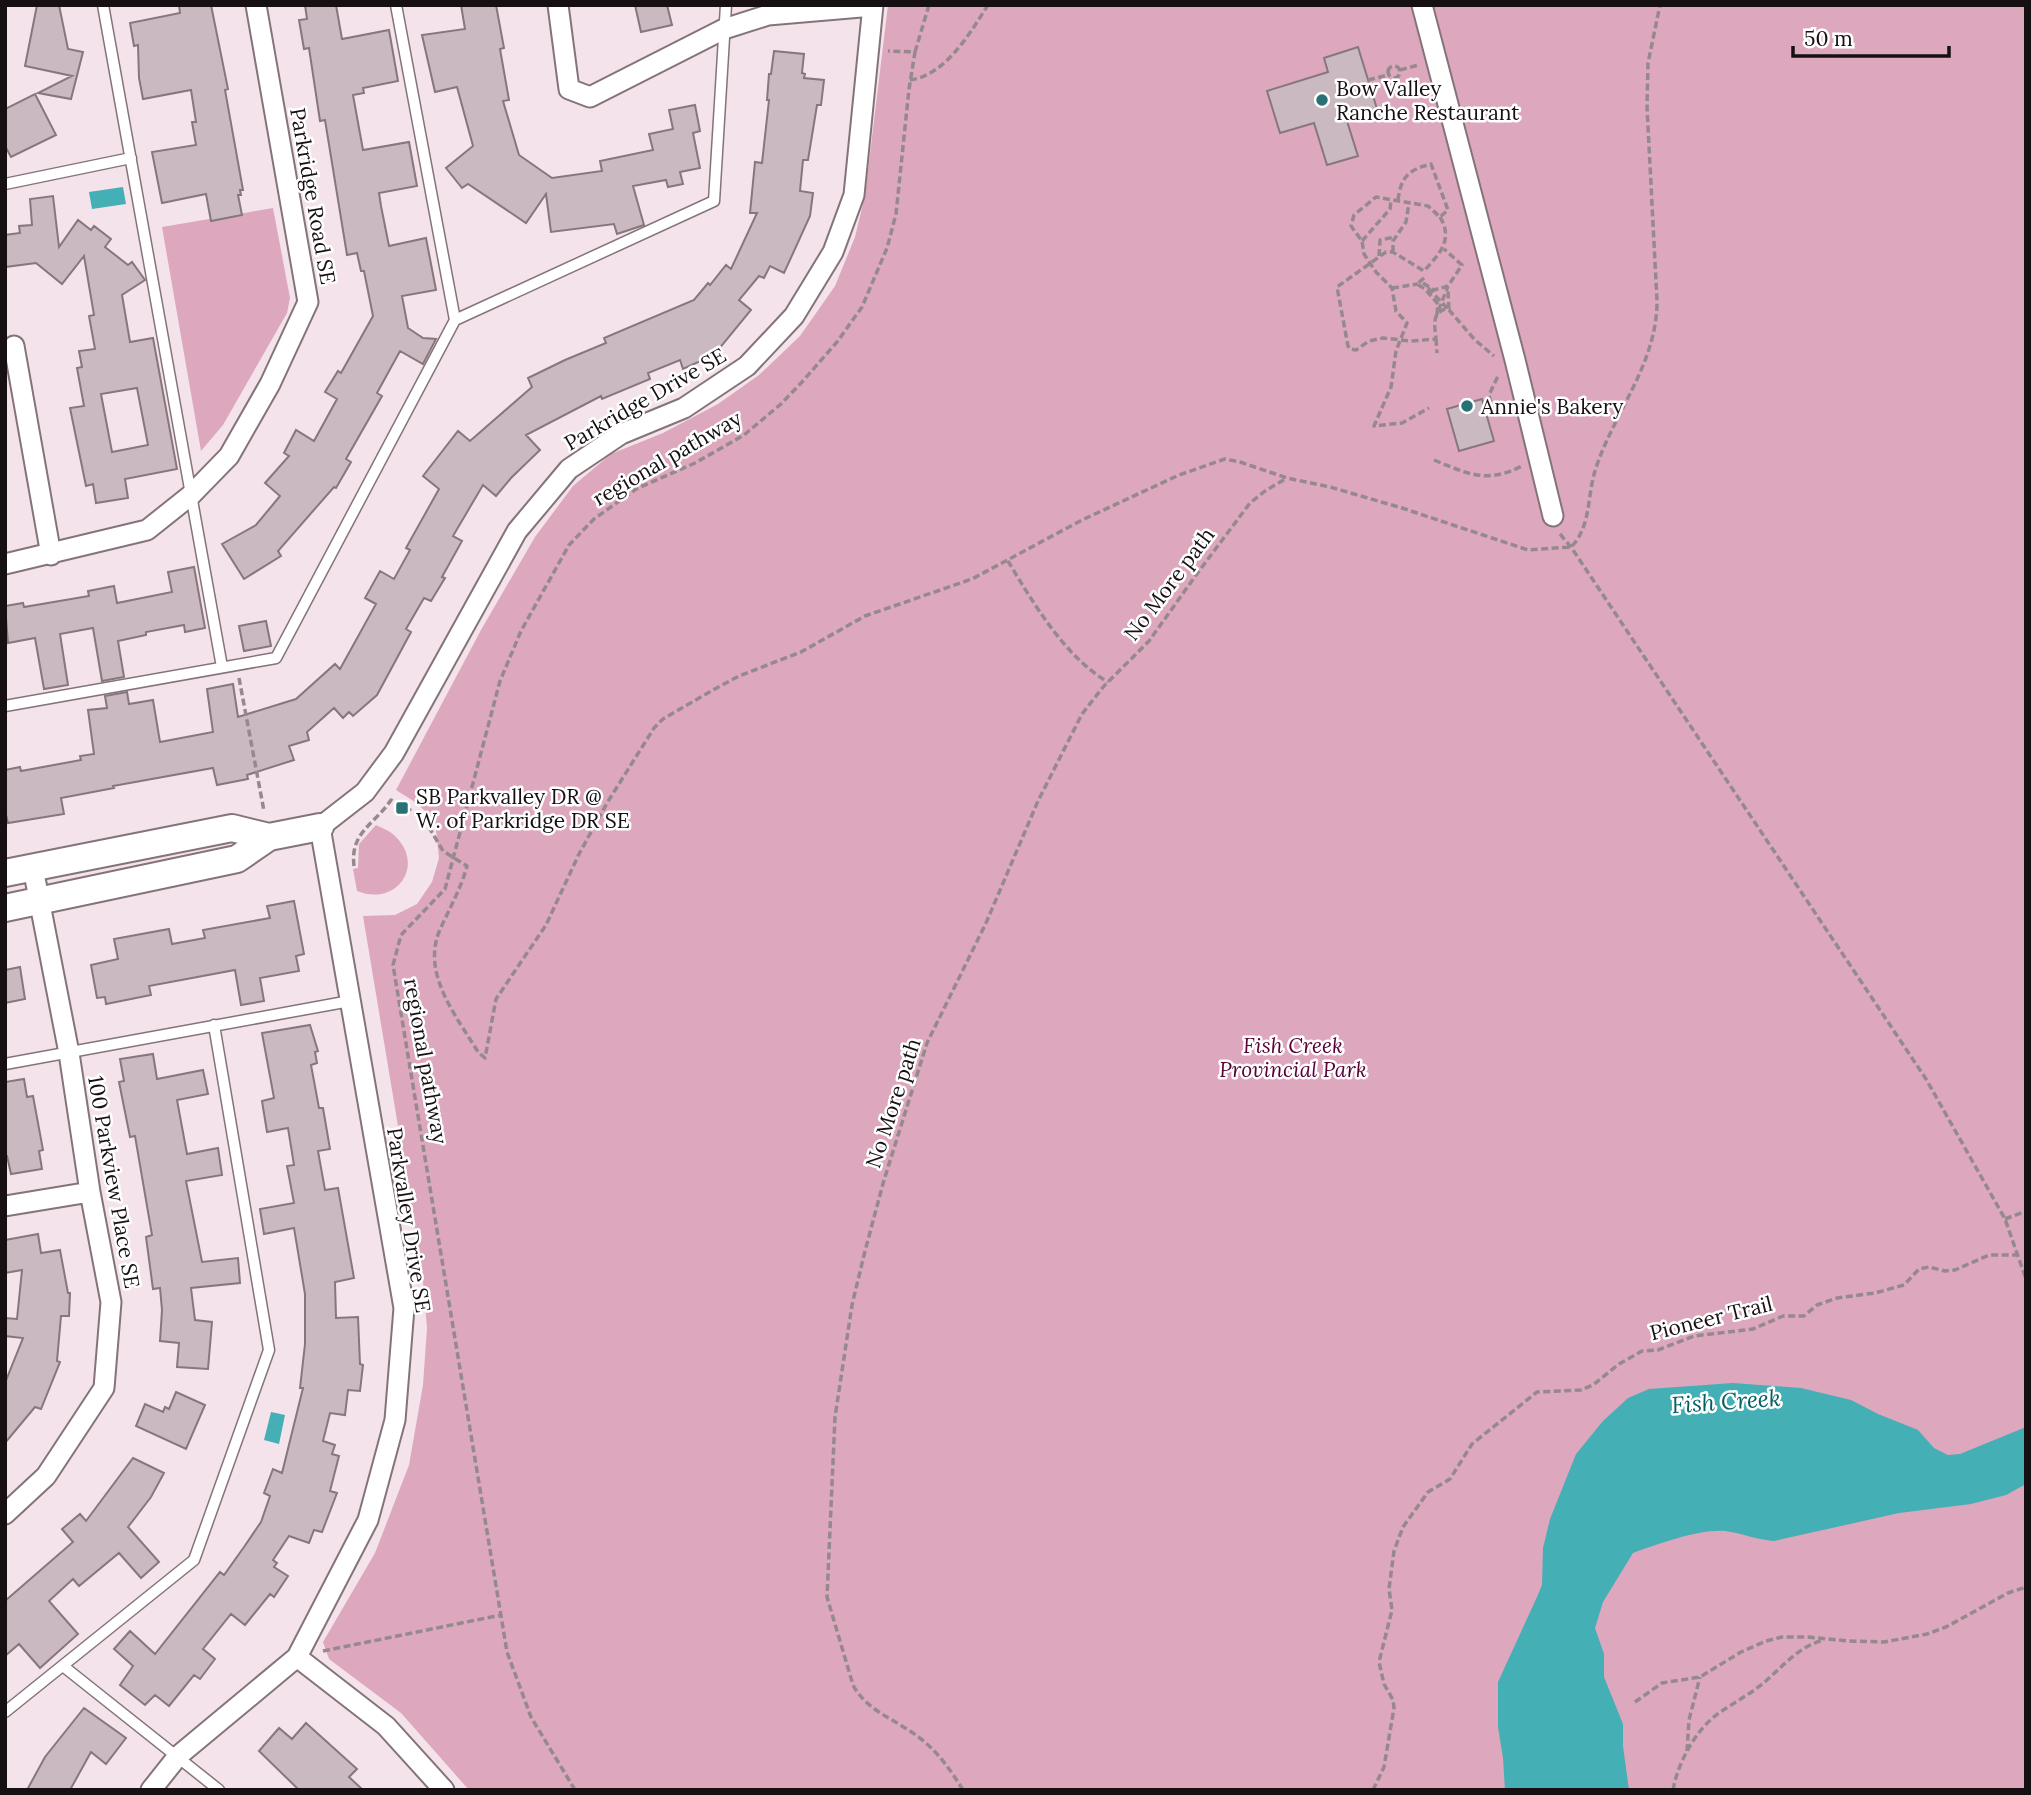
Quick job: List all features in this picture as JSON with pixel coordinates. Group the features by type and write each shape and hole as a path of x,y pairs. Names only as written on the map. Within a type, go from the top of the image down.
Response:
{"street":[{"name":"Parkridge Road SE","path":"5,565 147,530 191,495 229,456 270,384 308,302 256,5"},
{"path":"558,5 569,89 590,97 724,29 768,15 873,5"},
{"name":"Parkridge Drive SE","path":"320,827 365,792 394,754 517,531 569,469 621,435 684,408 747,366 794,316 833,252 854,195 873,5"},
{"path":"1422,5 1510,360 1541,464 1553,516"},
{"path":"14,346 51,555"},
{"path":"5,908 237,859 269,838 320,827"},
{"name":"Parkvalley Drive SE","path":"151,1790 178,1756 297,1657 368,1520 395,1420 404,1308 320,827"},
{"path":"5,873 232,828 269,838"},
{"name":"100 Parkview Place SE","path":"5,1514 46,1476 104,1388 111,1302 90,1192 69,1053 33,869"},
{"path":"5,1206 90,1192"},
{"path":"297,1657 386,1726 444,1790"}],"lane":[{"path":"103,5 222,667"},
{"path":"396,5 455,320"},
{"path":"5,706 276,658 455,320 714,201 726,5"},
{"path":"5,184 131,158"},
{"path":"5,1064 350,1001"},
{"path":"5,1712 194,1560 269,1350 214,1025"},
{"path":"63,1665 219,1790"}],"path":[{"name":"regional pathway","path":"575,1790 531,1717 507,1652 393,965 401,935 445,889 500,681 521,631 569,545 594,519 636,489 695,463 744,435 803,382 862,307 887,248 896,214 910,80 929,5"},
{"path":"910,80 925,78 953,54 988,5"},
{"path":"354,866 352,853 355,842 391,800 418,814 427,824 437,845 467,866 439,934 433,960 444,995 478,1052 485,1058 496,999 546,925 579,854 654,728 663,719 740,676 801,652 865,616 946,589 1008,561 1082,520 1179,475 1224,459 1402,508 1528,550 1572,547 1580,538 1584,527 1599,459 1641,373 1656,331 1657,301 1647,107 1650,51 1660,5"},
{"path":"869,50 915,52"},
{"path":"1368,80 1388,75"},
{"path":"1398,200 1401,183 1406,175 1431,164 1448,210 1440,217"},
{"path":"1429,408 1402,423 1374,426 1391,387 1395,374 1396,351 1407,323 1396,311 1392,288 1370,264 1364,254 1362,241 1351,226 1354,215 1372,199 1381,197 1428,206 1440,217 1446,228 1444,249 1424,271 1423,281 1475,340 1491,354 1510,360 1489,395 1493,413"},
{"path":"1362,241 1390,209 1391,200"},
{"path":"1393,252 1392,245 1406,222 1409,203"},
{"path":"1379,256 1378,243 1381,239 1396,237"},
{"path":"1437,354 1435,320 1448,286 1462,265 1444,249"},
{"path":"1424,271 1393,252 1386,252 1337,287 1348,346 1353,350 1376,339 1436,339"},
{"path":"1423,281 1434,289 1448,286"},
{"path":"1392,288 1417,285 1423,281"},
{"path":"1417,285 1425,289 1438,304 1437,314"},
{"path":"1448,286 1450,310"},
{"path":"1437,314 1442,309 1450,310"},
{"path":"1434,460 1472,476 1492,477 1528,463 1541,464"},
{"name":"No More path","path":"963,1790 937,1753 901,1724 867,1705 859,1697 827,1597 837,1406 852,1305 865,1251 884,1180 928,1044 986,923 1068,739 1082,714 1108,682 1149,641 1250,503 1287,478"},
{"path":"1572,547 1926,1079 2005,1219 2026,1279"},
{"path":"1008,561 1063,644 1094,674 1108,682"},
{"path":"237,665 269,838"},
{"path":"2005,1219 2026,1211"},
{"name":"Pioneer Trail","path":"1373,1790 1384,1767 1394,1708 1393,1700 1384,1684 1380,1662 1392,1610 1389,1590 1394,1551 1403,1527 1429,1492 1450,1479 1472,1444 1537,1392 1581,1390 1642,1351 1658,1350 1694,1336 1753,1329 1783,1316 1804,1316 1817,1305 1837,1298 1875,1293 1905,1285 1919,1269 1929,1267 1945,1271 1955,1270 1989,1255 2017,1255"},
{"path":"1635,1702 1662,1683 1700,1677 1741,1652 1766,1641 1782,1637 1808,1637 1884,1642 1927,1634 1946,1627 2008,1593 2026,1587"},
{"path":"297,1657 501,1615"},
{"path":"1674,1790 1687,1753 1702,1729 1714,1717 1755,1690 1801,1649 1826,1640"},
{"path":"1687,1753 1689,1720 1700,1677"}],"green space":[{"name":"Fish Creek Provincial Park","path":"888,5 2026,5 2026,1790 469,1790 401,1713 329,1659 323,1642 375,1553 409,1465 423,1385 427,1328 422,1270 363,916 395,915 417,904 432,882 439,858 435,820 396,790 481,630 535,537 573,486 611,454 663,433 718,404 759,375 800,336 835,286 855,237 865,195"},
{"path":"273,208 290,298 287,313 223,425 201,451 162,227"},
{"path":"376,825 393,834 404,848 408,860 407,871 394,889 371,894 357,891 353,869 358,868 359,844"}],"water":[{"path":"123,187 126,204 92,209 89,192"},
{"name":"Fish Creek","path":"1733,1383 1801,1388 1851,1400 1918,1430 1934,1448 1948,1455 1960,1454 2026,1427 2026,1484 2006,1495 1971,1504 1899,1513 1774,1541 1725,1531 1703,1532 1633,1553 1603,1602 1595,1628 1604,1654 1604,1677 1623,1724 1629,1790 1505,1790 1498,1727 1498,1682 1542,1585 1543,1548 1550,1519 1576,1454 1603,1421 1628,1398 1649,1389"},
{"path":"271,1412 285,1415 279,1444 264,1440"}],"building":[{"path":"37,5 59,5 68,49 83,52 71,99 38,93 72,76 25,66"},
{"path":"179,5 211,5 228,89 225,90 243,190 240,190 241,195 238,195 242,215 211,221 206,194 162,203 152,152 196,145 191,90 143,99 138,45 134,46 130,23 180,13"},
{"path":"305,5 336,5 342,39 389,30 398,81 363,88 364,93 353,95 363,150 409,142 417,186 379,193 389,246 426,238 436,290 402,296 408,328 423,338 436,339 423,364 400,351 377,393 382,396 346,459 351,462 336,488 334,487 278,551 281,556 244,579 222,544 256,525 280,496 265,483 289,456 284,453 296,430 314,441 337,399 325,392 338,371 341,373 373,316 364,271 361,271 357,253 347,255 325,120 320,121 309,48 304,49 299,20 307,19"},
{"path":"461,5 496,5 509,100 503,101 519,155 552,178 602,171 600,161 653,150 649,134 673,129 669,110 695,105 700,131 693,133 700,168 680,172 683,184 668,187 666,180 633,186 644,225 617,234 614,224 551,232 546,194 526,223 468,184 462,188 446,168 473,146 457,87 435,92 422,35 465,29"},
{"path":"635,5 667,5 672,25 641,32"},
{"name":"Bow Valley Ranche Restaurant","path":"1358,47 1377,109 1346,118 1358,156 1327,165 1314,123 1280,133 1267,91 1328,72 1324,58"},
{"path":"774,51 804,54 804,78 824,80 808,160 803,160 800,191 813,193 810,216 784,273 770,266 764,278 759,276 739,300 751,310 714,355 683,369 680,360 648,373 650,379 602,399 601,396 526,435 540,450 496,496 483,485 453,536 462,541 442,577 445,578 431,601 424,598 406,629 411,632 377,695 353,716 349,712 343,718 334,708 307,732 309,740 289,746 294,760 247,775 248,779 217,785 213,768 113,786 114,788 61,798 64,814 8,823 5,811 5,770 20,767 21,771 81,760 80,756 94,754 88,710 107,708 105,696 127,692 129,704 153,700 160,742 213,732 207,689 233,684 238,717 296,699 335,664 340,669 376,604 365,598 380,571 394,579 410,550 406,548 439,489 423,476 458,431 470,441 532,387 528,378 606,343 604,338 694,300 726,265 731,269 757,213 750,213 755,162 762,163 769,74"},
{"path":"35,94 56,135 11,157 5,146 5,109"},
{"path":"53,196 59,247 78,220 91,230 94,226 111,239 105,247 128,265 132,262 145,280 122,295 130,342 153,338 177,469 125,479 128,498 96,503 93,484 86,486 70,408 84,406 77,368 82,367 79,351 95,349 89,316 94,315 84,256 62,284 36,263 5,267 5,235 20,233 19,226 32,225 30,199","holes":["137,388 148,445 112,452 101,394"]},
{"path":"1482,399 1494,441 1459,451 1447,409"},
{"path":"194,567 205,628 185,632 184,625 146,632 146,635 118,641 124,677 102,681 93,628 60,634 68,685 44,689 35,638 8,643 5,606 23,603 24,607 89,596 88,591 114,586 117,603 172,592 168,572"},
{"path":"266,621 271,646 244,651 239,626"},
{"path":"294,901 304,954 296,956 299,971 260,978 264,1001 241,1005 235,970 149,986 151,995 106,1004 105,997 97,998 91,965 118,959 114,939 169,929 172,944 205,938 203,930 270,918 267,906"},
{"path":"20,967 25,999 5,1003 5,970"},
{"path":"310,1025 318,1051 315,1052 317,1063 311,1065 319,1108 323,1108 330,1149 318,1151 325,1190 338,1188 354,1278 335,1282 336,1318 358,1317 360,1364 363,1365 360,1391 348,1390 345,1415 330,1413 323,1441 335,1445 332,1454 339,1456 330,1491 337,1493 322,1532 314,1530 309,1543 289,1536 273,1560 277,1563 274,1567 288,1576 274,1597 270,1594 245,1625 231,1614 203,1649 215,1659 200,1679 194,1675 169,1706 155,1695 145,1705 120,1685 133,1666 114,1649 130,1631 155,1654 220,1572 224,1575 261,1522 270,1496 264,1493 273,1469 282,1473 303,1388 300,1388 305,1344 305,1294 294,1228 264,1234 260,1209 294,1203 287,1166 294,1165 288,1128 267,1132 262,1101 274,1098 262,1033"},
{"path":"153,1054 157,1079 203,1070 208,1094 177,1100 187,1154 218,1148 222,1175 186,1181 202,1262 238,1258 240,1283 191,1288 195,1320 212,1322 208,1369 177,1367 179,1343 160,1341 160,1288 153,1289 146,1237 152,1235 135,1136 130,1137 119,1082 124,1081 120,1059"},
{"path":"24,1079 27,1097 33,1096 43,1150 39,1151 42,1169 11,1174 5,1156 5,1082"},
{"path":"38,1234 41,1253 60,1250 70,1293 69,1316 61,1316 57,1361 60,1362 41,1409 35,1407 5,1443 5,1383 23,1338 5,1336 5,1318 17,1319 22,1270 5,1273 5,1240"},
{"path":"176,1392 205,1405 186,1449 136,1426 145,1404 163,1412 165,1407 169,1409"},
{"path":"133,1458 164,1473 151,1497 128,1527 159,1562 141,1578 119,1553 79,1586 73,1579 49,1601 78,1634 40,1668 19,1644 5,1656 5,1601 73,1542 62,1529 80,1514 86,1521"},
{"path":"84,1708 126,1738 106,1764 91,1752 70,1790 27,1790 45,1757"},
{"path":"306,1723 357,1769 349,1777 363,1790 299,1790 259,1751 279,1728 292,1739"}],"place":[{"name":"Bow Valley Ranche Restaurant","path":"1322,100"},
{"name":"Annie's Bakery","path":"1467,406"},
{"name":"SB Parkvalley DR @ W. of Parkridge DR SE","path":"402,808"}]}
